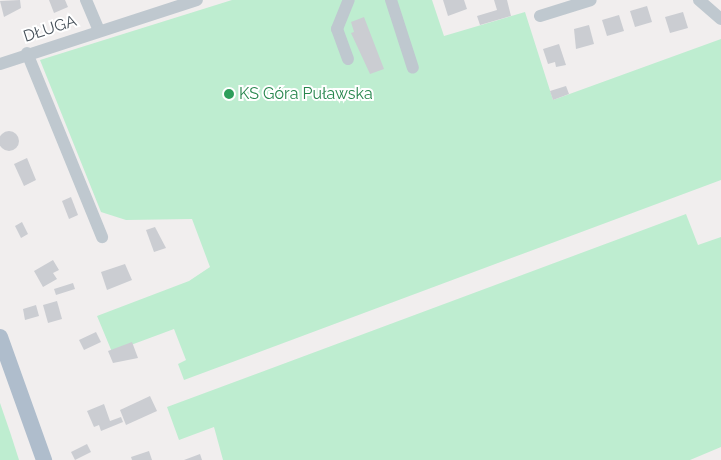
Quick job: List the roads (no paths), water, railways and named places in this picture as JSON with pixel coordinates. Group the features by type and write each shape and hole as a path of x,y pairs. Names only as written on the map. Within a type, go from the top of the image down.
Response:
{"main road":[{"path":"0,336 44,460"}],"street":[{"path":"86,0 99,30"},
{"name":"DŁUGA","path":"0,64 27,53 197,0"},
{"path":"348,59 337,29 349,0"},
{"path":"391,0 413,68"},
{"path":"540,16 591,0"},
{"path":"699,0 721,19"},
{"path":"27,53 102,237"}],"place":[{"name":"KS Góra Puławska","path":"229,94"}]}
